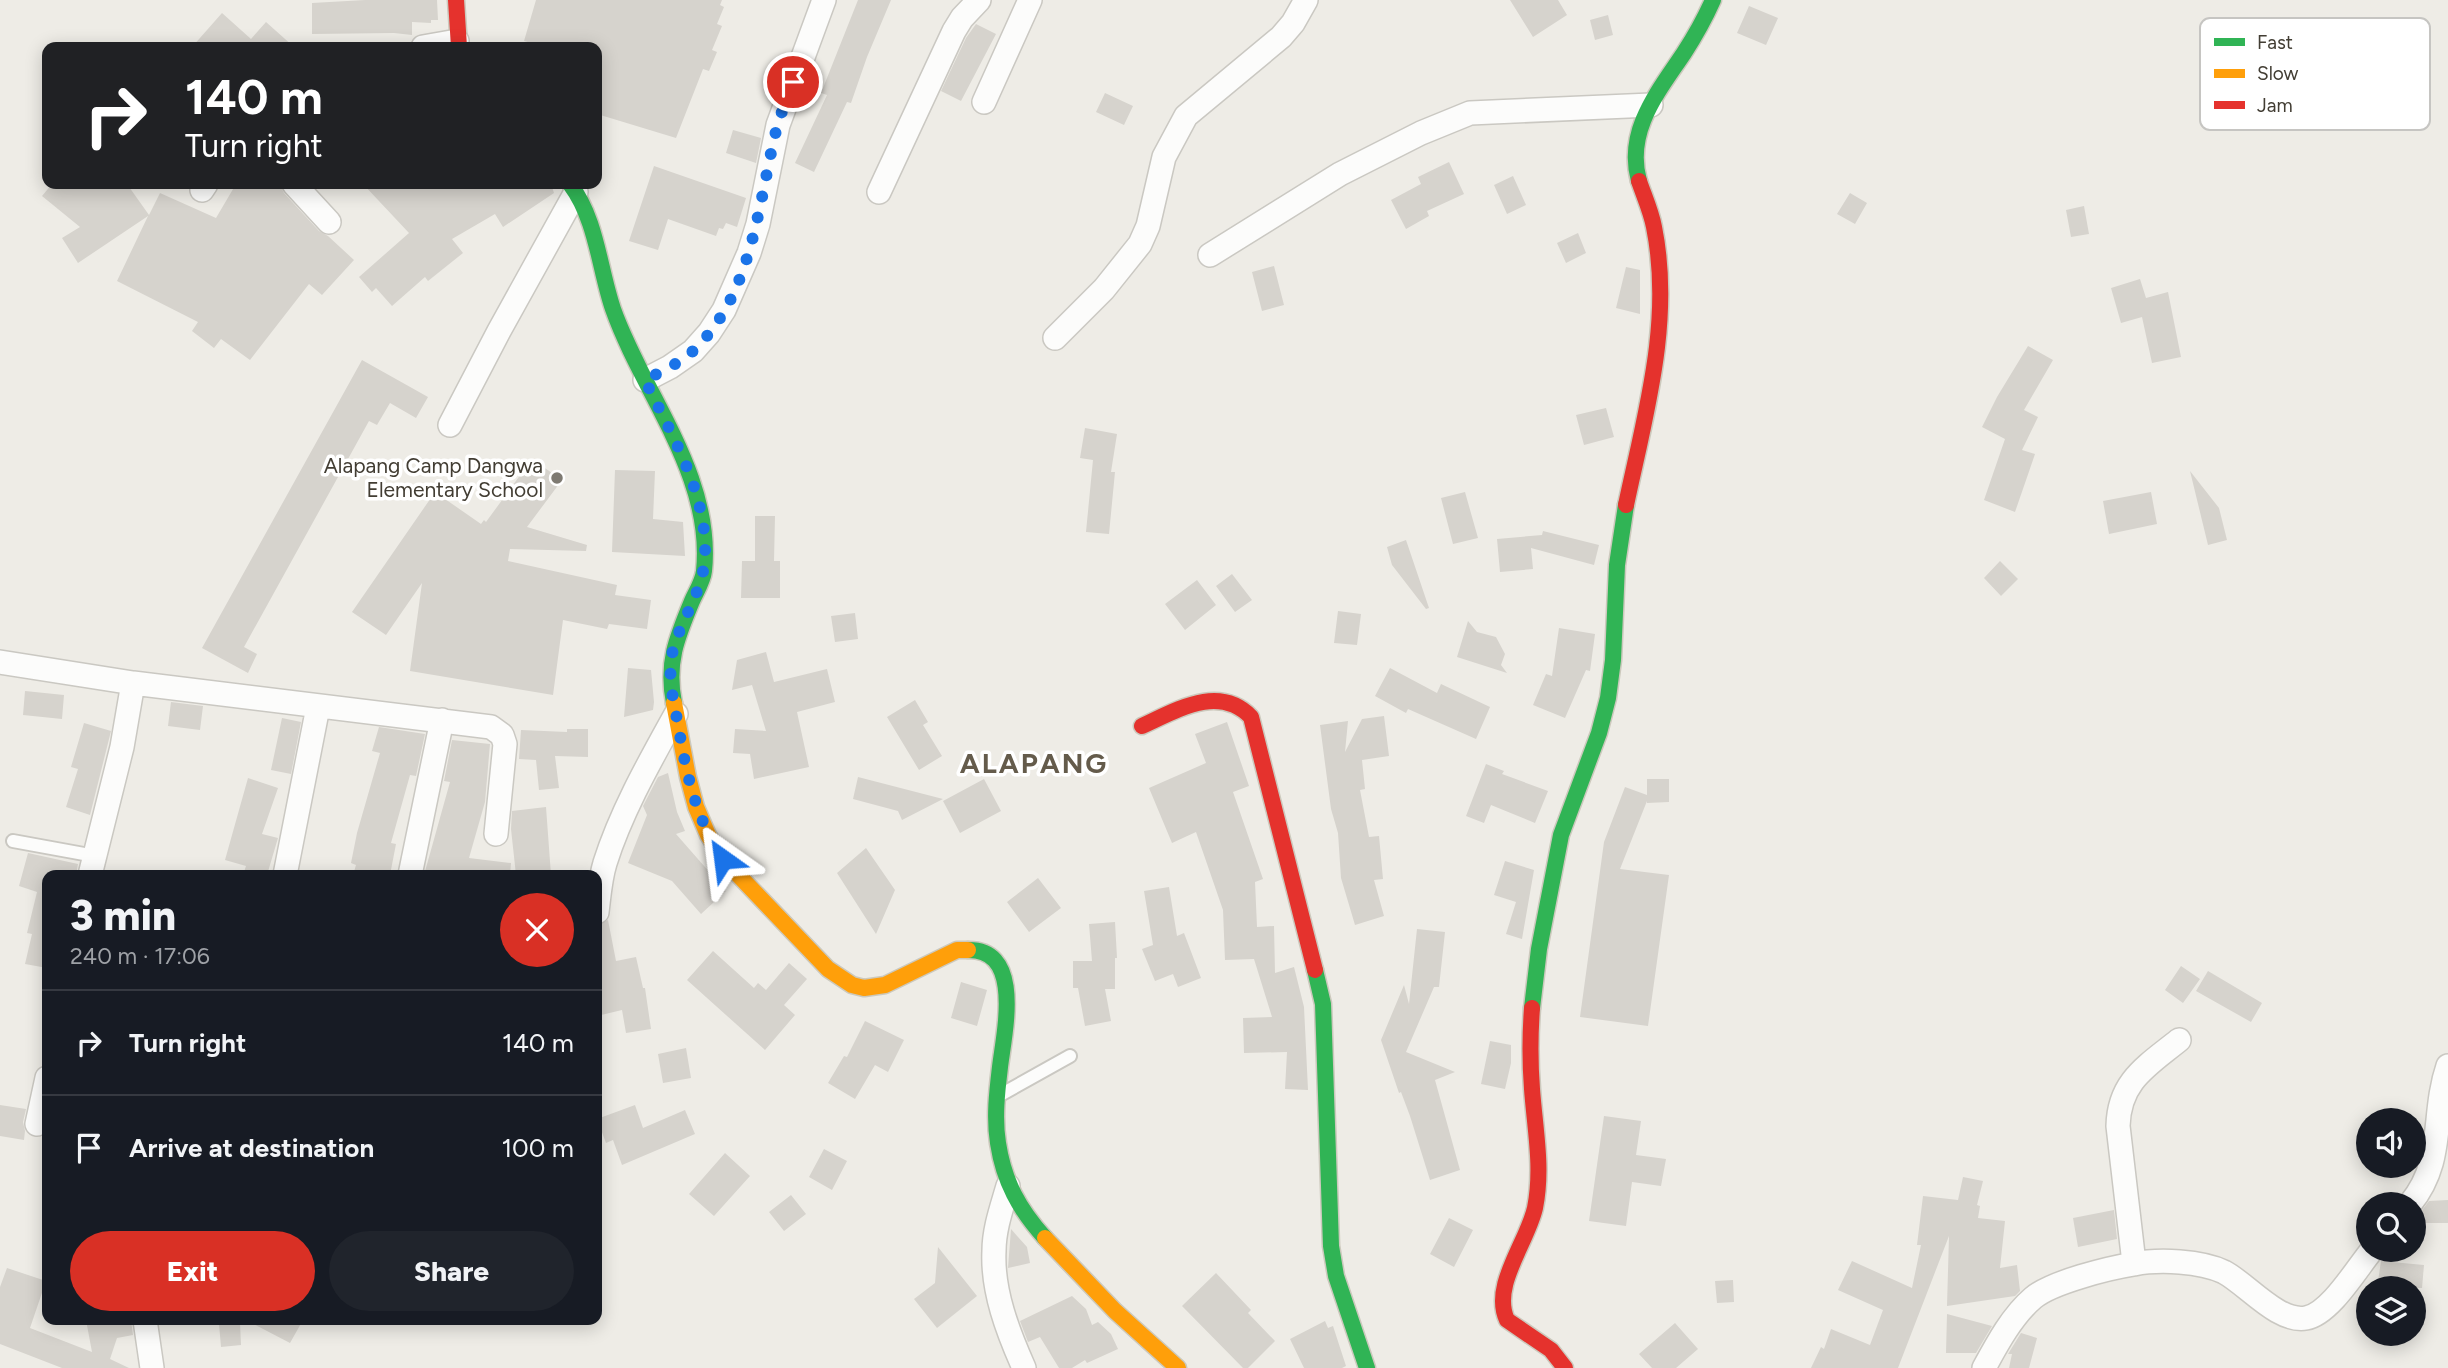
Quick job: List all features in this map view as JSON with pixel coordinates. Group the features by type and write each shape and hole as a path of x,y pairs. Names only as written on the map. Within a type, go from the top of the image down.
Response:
{"street":[{"path":"456,0 458,42"},
{"path":"645,380 693,351 724,310 750,253 778,125 824,0"},
{"path":"879,192 954,32 962,18 979,0"},
{"path":"984,102 1030,0"},
{"path":"1055,338 1104,289 1140,244 1148,226 1164,157 1186,116 1281,37 1293,23 1306,0"},
{"path":"1566,1368 1557,1353 1547,1345 1508,1322 1503,1314 1502,1302 1510,1271 1530,1227 1539,1175 1531,1079 1534,1006 1542,933 1561,837 1576,788 1604,717 1612,664 1618,549 1652,383 1659,311 1657,248 1655,229 1634,150 1643,119 1694,37 1713,0"},
{"path":"1210,255 1340,174 1470,113 1651,105"},
{"path":"299,189 330,222"},
{"path":"450,425 572,189"},
{"path":"573,189 589,221 612,306 628,348 678,448 695,491 704,528 704,574 672,653 671,688 688,777 696,807 708,835 723,859 835,974 852,985 875,988 957,950 968,948 989,954 999,964 1008,998 999,1096 998,1142 1009,1186 1020,1208 1087,1285 1127,1325 1178,1368"},
{"path":"0,662 133,684 491,727 502,735 505,744 496,834"},
{"path":"92,865 122,747 133,684"},
{"path":"1142,726 1175,712 1216,701 1238,703 1251,717 1323,1004 1331,1246 1336,1276 1367,1368"},
{"path":"286,870 318,707"},
{"path":"602,877 614,842 643,777 676,714"},
{"path":"411,870 442,720"},
{"path":"2134,1264 2118,1110 2126,1089 2138,1073 2179,1040"},
{"path":"2419,1192 2432,1166 2441,1088 2448,1066"},
{"path":"37,1124 42,1101"},
{"path":"1009,1186 998,1220 995,1273 1002,1307 1024,1368"},
{"path":"1984,1368 2020,1311 2035,1297 2049,1288 2134,1264 2187,1263 2211,1268 2235,1278 2269,1305 2305,1319 2327,1307 2363,1262"},
{"path":"146,1325 152,1368"}],"lane":[{"path":"13,841 92,865"},
{"path":"999,1096 1070,1056"}],"building":[{"path":"437,0 438,20 431,20 431,23 412,22 412,35 312,34 312,3"},
{"path":"536,0 722,0 720,5 724,7 717,24 722,26 712,50 717,52 709,71 703,69 676,138 602,116 602,42 524,41"},
{"path":"858,0 891,0 851,103 847,102 814,172 795,163 827,95 821,93"},
{"path":"1510,0 1558,0 1567,15 1533,37"},
{"path":"1749,6 1778,18 1766,45 1737,33"},
{"path":"222,13 251,39 266,22 288,42 196,42"},
{"path":"1608,15 1613,35 1595,40 1590,20"},
{"path":"976,24 996,34 961,101 941,91 966,38"},
{"path":"1105,93 1133,106 1124,125 1096,112"},
{"path":"733,130 761,138 756,163 726,153"},
{"path":"1449,162 1464,194 1427,211 1429,216 1406,229 1391,200 1421,184 1418,177"},
{"path":"654,166 746,198 737,227 726,223 723,229 719,228 716,236 668,219 658,250 629,241"},
{"path":"1513,176 1526,205 1507,214 1494,185"},
{"path":"48,189 131,189 149,215 160,193 216,218 233,189 282,189 319,231 354,260 322,295 309,284 250,360 221,339 214,348 192,331 198,322 117,281 148,216 78,263 62,238 80,227 42,196"},
{"path":"368,189 553,189 554,193 503,227 495,214 452,239 463,253 428,281 425,277 392,306 376,288 372,292 359,277 409,233"},
{"path":"1850,193 1867,203 1855,224 1837,214"},
{"path":"2084,206 2089,234 2071,237 2066,210"},
{"path":"1578,233 1586,253 1566,263 1557,243"},
{"path":"1274,266 1284,305 1262,311 1252,272"},
{"path":"1626,267 1640,270 1640,314 1616,308"},
{"path":"2140,279 2146,298 2168,292 2181,357 2152,363 2142,317 2121,323 2111,288"},
{"path":"2028,346 2053,360 2024,410 2038,417 2022,450 2035,454 2015,512 1984,500 2005,439 1982,427"},
{"path":"362,360 428,397 416,418 390,403 377,425 369,421 244,647 257,654 248,673 202,648"},
{"path":"1606,408 1614,437 1584,445 1576,415"},
{"path":"1085,428 1117,434 1111,472 1115,472 1109,534 1086,532 1093,460 1080,458"},
{"name":"Alapang Camp Dangwa Elementary School","path":"532,459 562,480 527,527 587,545 586,551 510,549 508,561 617,585 615,595 651,600 647,629 609,624 607,629 563,620 553,695 410,671 422,583 386,635 352,612 435,492 481,524 484,520 486,522"},
{"path":"615,470 655,471 653,519 683,522 685,556 612,552"},
{"path":"2190,471 2219,508 2227,540 2208,545"},
{"path":"1465,492 1478,538 1453,544 1441,498"},
{"path":"2151,492 2157,524 2109,534 2103,501"},
{"path":"755,516 775,516 774,561 780,561 780,598 741,598 742,561 755,561"},
{"path":"1543,531 1599,545 1594,565 1531,548 1533,569 1500,572 1497,539 1542,535"},
{"path":"1406,540 1429,608 1426,609 1392,565 1387,547"},
{"path":"2000,561 2018,579 2001,596 1984,578"},
{"path":"1232,574 1252,600 1235,612 1216,586"},
{"path":"1197,580 1216,605 1185,630 1165,604"},
{"path":"1338,611 1361,614 1357,645 1334,643"},
{"path":"855,613 858,639 835,642 831,616"},
{"path":"1468,621 1477,632 1496,637 1505,654 1501,665 1507,673 1457,657"},
{"path":"1559,628 1595,634 1590,671 1586,670 1565,718 1533,705 1546,674 1552,676"},
{"path":"766,652 774,682 827,669 835,702 797,712 809,767 754,779 750,754 733,753 735,729 766,731 752,685 732,690 737,660"},
{"path":"628,668 651,670 654,702 653,710 624,717"},
{"path":"1390,668 1437,693 1441,684 1490,707 1476,739 1408,709 1406,713 1375,696"},
{"path":"25,691 64,695 62,719 23,715"},
{"path":"915,700 928,722 923,725 942,756 919,770 887,717"},
{"path":"171,702 203,706 200,730 168,726"},
{"path":"1384,716 1389,756 1362,760 1365,789 1360,790 1369,837 1379,836 1383,879 1374,880 1384,916 1355,925 1341,878 1338,833 1331,809 1320,725 1348,721 1345,752 1362,719"},
{"path":"282,718 301,722 291,774 271,770"},
{"path":"1227,722 1249,786 1233,792 1263,879 1255,882 1257,927 1274,926 1275,973 1294,967 1304,1007 1308,1090 1285,1089 1287,1052 1244,1053 1243,1018 1272,1017 1254,959 1225,960 1223,910 1196,832 1172,843 1149,788 1206,763 1195,734"},
{"path":"84,723 111,731 90,815 66,807 78,769 71,767"},
{"path":"379,727 425,734 416,776 410,775 391,843 396,844 391,870 354,870 356,865 351,863 380,753 372,751"},
{"path":"567,729 588,729 588,757 555,756 559,788 539,790 536,760 519,759 521,730 567,732"},
{"path":"452,740 490,744 485,802 469,858 511,863 510,870 425,870 450,782 444,781"},
{"path":"1486,764 1504,771 1502,774 1548,791 1535,823 1491,805 1484,823 1466,816"},
{"path":"668,773 677,812 685,831 676,834 726,891 701,914 672,881 628,863 647,815 643,806 658,777"},
{"path":"858,777 943,799 902,820 898,811 853,799"},
{"path":"248,778 278,788 262,834 278,838 268,870 245,870 246,866 225,860"},
{"path":"984,779 1001,811 960,833 943,801"},
{"path":"1647,779 1669,779 1669,802 1647,801 1620,869 1669,875 1648,1026 1580,1017 1604,842 1625,787 1647,795"},
{"path":"546,807 551,870 515,870 512,811"},
{"path":"866,848 895,890 876,934 837,873"},
{"path":"28,853 78,864 77,870 42,870 42,967 25,964 32,934 27,933 37,892 19,886"},
{"path":"1505,861 1534,870 1522,939 1506,934 1516,902 1494,895"},
{"path":"1038,878 1061,908 1029,932 1007,902"},
{"path":"1169,887 1177,936 1184,933 1201,978 1178,987 1173,974 1155,981 1142,949 1153,945 1144,891"},
{"path":"608,920 616,961 636,957 645,988 651,1029 626,1033 622,1010 602,1015 602,923"},
{"path":"1115,922 1115,989 1105,989 1111,1021 1085,1026 1078,988 1073,988 1073,961 1092,961 1089,924"},
{"path":"1417,929 1445,932 1439,987 1434,987 1406,1052 1455,1072 1435,1080 1460,1170 1430,1180 1410,1116 1381,1040 1404,985 1409,1004"},
{"path":"713,951 754,988 758,983 766,990 789,963 807,979 784,1005 795,1015 765,1050 687,980"},
{"path":"2181,966 2200,979 2183,1003 2165,990"},
{"path":"2208,971 2262,1003 2251,1022 2196,991"},
{"path":"961,982 987,990 977,1026 951,1018"},
{"path":"865,1021 904,1040 888,1072 875,1065 855,1099 828,1083 844,1056 847,1057"},
{"path":"1490,1041 1511,1045 1511,1063 1505,1089 1481,1084"},
{"path":"686,1048 691,1078 663,1083 658,1054"},
{"path":"0,1105 26,1109 23,1122 24,1140 0,1136"},
{"path":"635,1105 643,1128 685,1110 695,1134 622,1165 613,1140 606,1143 602,1132 602,1117"},
{"path":"1604,1116 1641,1121 1636,1155 1666,1159 1661,1186 1632,1182 1626,1226 1589,1221"},
{"path":"824,1149 847,1161 832,1190 809,1177"},
{"path":"725,1153 750,1176 714,1216 689,1194"},
{"path":"1963,1177 1983,1181 1977,1205 1980,1206 1978,1218 2005,1221 2000,1268 2017,1265 2020,1291 2015,1296 1947,1306 1949,1236 1898,1368 1811,1368 1821,1347 1824,1349 1831,1329 1870,1345 1883,1310 1838,1290 1852,1261 1912,1288 1921,1245 1917,1245 1923,1196 1958,1200"},
{"path":"791,1195 806,1214 784,1231 769,1212"},
{"path":"2448,1200 2448,1223 2426,1223 2426,1205 2429,1201"},
{"path":"2114,1210 2117,1239 2078,1247 2073,1218"},
{"path":"1449,1218 1473,1230 1454,1267 1430,1254"},
{"path":"1011,1229 1027,1247 1030,1263 1008,1268"},
{"path":"938,1247 977,1296 937,1328 914,1299 935,1283"},
{"path":"2381,1262 2424,1265 2423,1276 2379,1276"},
{"path":"7,1268 42,1280 42,1293 30,1328 92,1352 87,1325 132,1325 133,1335 117,1338 110,1359 129,1368 62,1368 0,1344 0,1287"},
{"path":"1216,1273 1251,1310 1248,1313 1275,1341 1248,1368 1243,1368 1182,1306"},
{"path":"1733,1280 1734,1302 1717,1303 1715,1281"},
{"path":"1072,1296 1086,1309 1092,1325 1098,1322 1111,1334 1118,1349 1087,1363 1085,1360 1072,1368 1059,1368 1040,1337 1028,1342 1020,1321"},
{"path":"1947,1314 1992,1326 1976,1353 1946,1353"},
{"path":"1325,1321 1328,1328 1333,1326 1346,1366 1304,1368 1290,1339"},
{"path":"1675,1323 1698,1349 1676,1368 1652,1368 1639,1354"},
{"path":"219,1325 240,1325 241,1345 221,1347"},
{"path":"256,1325 300,1325 290,1343"},
{"path":"2021,1333 2037,1338 2029,1368 2009,1368 2012,1354 2008,1354"}],"traffic: fast":[{"path":"1639,181 1636,145 1646,113 1692,40 1713,0"},
{"path":"573,189 592,229 613,309 626,341 674,436 698,502 704,536 704,571 674,650 671,675 674,703"},
{"path":"1532,1008 1539,949 1561,835 1599,733 1608,698 1613,660 1617,565 1626,505"},
{"path":"968,950 986,953 997,963 1004,978 1006,1015 997,1095 998,1143 1004,1170 1014,1194 1045,1238"},
{"path":"1315,970 1323,1004 1331,1246 1336,1276 1367,1368"}],"traffic: slow":[{"path":"674,703 688,777 696,807 708,835 723,859 828,969 852,985 864,988 885,985 957,950 968,950"},
{"path":"1045,1238 1115,1311 1178,1368"}],"traffic: jam":[{"path":"456,0 459,42"},
{"path":"1626,505 1654,368 1660,297 1654,227 1639,181"},
{"path":"1142,726 1183,707 1212,701 1239,707 1251,717 1315,970"},
{"path":"1532,1008 1531,1069 1538,1149 1537,1193 1531,1221 1507,1279 1503,1307 1507,1320 1551,1350 1565,1368"}],"place":[{"name":"Alapang Camp Dangwa Elementary School","path":"557,478"}],"district":[{"name":"ALAPANG","path":"1034,763"}],"route":[{"path":"723,859 708,835 696,807 683,753 670,671 677,637 704,574 704,528 695,491 678,448 645,380 693,351 724,310 750,253 778,125 793,82"}]}
